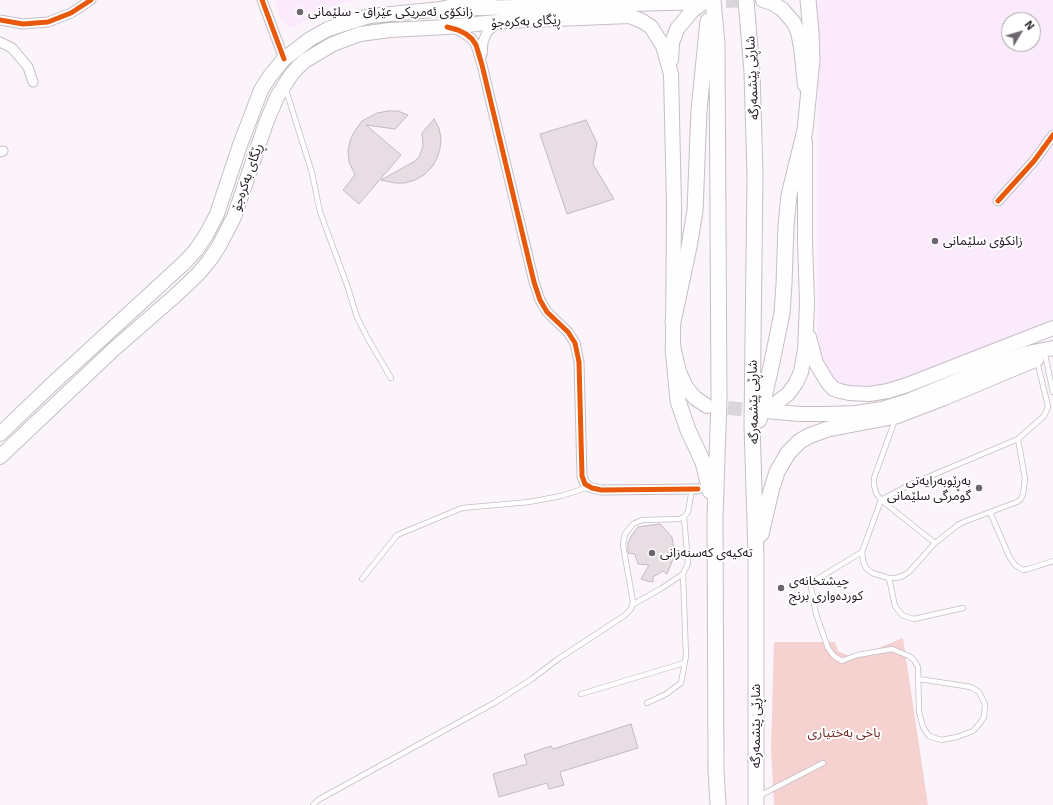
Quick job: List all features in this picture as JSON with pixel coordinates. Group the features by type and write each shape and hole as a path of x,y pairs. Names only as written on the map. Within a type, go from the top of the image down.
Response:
{"highway":[{"path":"442,9 489,0"},
{"name":"شاڕێی پێشمەرگە","path":"746,0 750,30 754,121 755,237 752,366 756,556 756,801"},
{"path":"754,447 780,320 784,284 787,211 792,180 805,130 812,59 808,0"},
{"path":"673,322 695,211 699,110 708,29 709,1"},
{"path":"709,1 717,44 719,400 715,517 716,770 718,805"},
{"path":"673,346 674,372 678,401 706,473 715,517"},
{"path":"756,556 774,479 784,459 793,446 800,441 828,429 896,416 943,398 1047,353"}],"main road":[{"path":"763,0 775,5 785,12 794,23 798,32 804,68 807,331 801,372 796,383 788,394 766,411 800,414 827,414 856,413 882,409 908,401 1028,353 1047,353"},
{"name":"ڕێگای بەکرەجۆ","path":"0,434 185,262 196,250 206,236 217,214 255,104 270,76 284,59 310,39 328,30 370,16 442,9 709,1"},
{"path":"671,74 672,43 677,29 692,11 709,1"},
{"name":"ڕێگای بەکرەجۆ","path":"0,457 114,349 176,295 209,261 220,246 232,222 266,124 277,97 288,80 306,60 333,44 360,34 390,30 446,27 506,21 630,16 642,21 651,28 663,46 671,74 674,205 673,346 679,372 686,387 695,398 707,406"},
{"path":"284,59 288,80"},
{"path":"807,331 816,363 828,383 834,389 840,391 869,394 888,391 907,385 1053,328"}],"street":[{"path":"0,20 23,24 48,22 71,14 91,0"},
{"path":"262,0 284,59"},
{"path":"482,65 482,46 487,32 494,26 506,21"},
{"path":"446,27 462,32 472,39 476,45 534,282 540,300 552,319 572,337 578,353 581,399 582,476 585,484 589,487 601,490 695,489"},
{"path":"0,42 12,48 28,67 33,82"},
{"path":"998,201 1034,161 1053,135"}],"lane":[{"path":"288,80 312,173 320,212 347,285 357,317 391,378"},
{"path":"1047,353 1053,392"},
{"path":"1018,438 1025,479 1024,494 1017,502 958,525 935,543 909,572 896,578 889,578 872,572 866,568 863,561 862,552 882,500 909,485 1018,438 1040,421 1048,407 1047,353"},
{"path":"896,416 874,478 876,493 882,500 935,543"},
{"path":"362,580 397,535 462,508 529,502 561,496 589,487"},
{"path":"313,805 318,800 494,702 532,679 558,659 624,616 632,605 633,598 623,545 625,534 633,524 642,520 679,519 684,517 689,509 695,489"},
{"path":"990,512 1009,556 1015,565 1023,570 1053,561"},
{"path":"647,703 666,694 681,683 686,656 683,574 688,563 684,517"},
{"path":"862,552 814,582 811,587 816,614 828,648 834,656 842,661 857,655 892,649 909,656 914,660 918,667 919,712 923,727 929,736 941,740 957,737 973,731 984,717 985,704 979,692 971,687 919,679"},
{"path":"632,605 683,574"},
{"path":"889,578 895,606 902,615 914,620 963,608"},
{"path":"581,694 684,663"},
{"path":"756,801 823,763"}],"shaded area":[{"name":"زانکۆی ئەمریکی عێراق - سلێمانی","path":"274,0 358,0 340,3 292,28 281,20"},
{"name":"زانکۆی سلێمانی","path":"813,0 1053,0 1053,319 910,378 893,384 860,390 843,386 836,382 830,375 823,362 817,335 818,45"}],"green space":[{"name":"باخی بەختیاری","path":"903,638 928,805 774,805 771,749 774,642 835,642 838,651 854,658"}],"building":[{"path":"398,111 408,115 395,129 366,125 401,155 359,204 343,190 355,175 349,162 348,151 350,141 354,132 362,121 377,113"},
{"path":"434,119 439,128 441,138 440,149 432,167 424,175 405,183 395,183 381,180 415,161 419,157 423,146 422,133"},
{"path":"586,120 597,143 593,164 614,199 567,214 540,134"},
{"name":"تەکیەی کەسنەزانی","path":"660,524 672,537 674,550 673,559 667,574 663,571 653,577 653,582 647,581 641,579 649,565 638,564 635,554 628,553 628,543 638,527"},
{"path":"631,724 638,748 560,772 564,785 549,789 547,783 499,797 493,774 527,764 524,755 551,746 553,749"}],"tunnel":[{"path":"705,2 747,0"},
{"path":"707,406 762,411"}],"cycle path":[{"path":"0,20 23,24 48,22 71,13 91,0"},
{"path":"262,0 284,59"},
{"path":"447,27 466,34 476,45 534,282 540,300 547,312 568,332 575,343 579,362 582,476 585,484 592,488 601,490 698,489"},
{"path":"998,201 1034,161 1053,135"}],"place":[{"name":"زانکۆی ئەمریکی عێراق - سلێمانی","path":"300,12"},
{"name":"زانکۆی سلێمانی","path":"935,241"},
{"name":"بەڕێوبەرایەتی گومرگی سلێمانی","path":"979,488"},
{"name":"تەکیەی کەسنەزانی","path":"652,553"},
{"name":"چيشتخانەی کوردەواری برنج","path":"781,588"}]}
